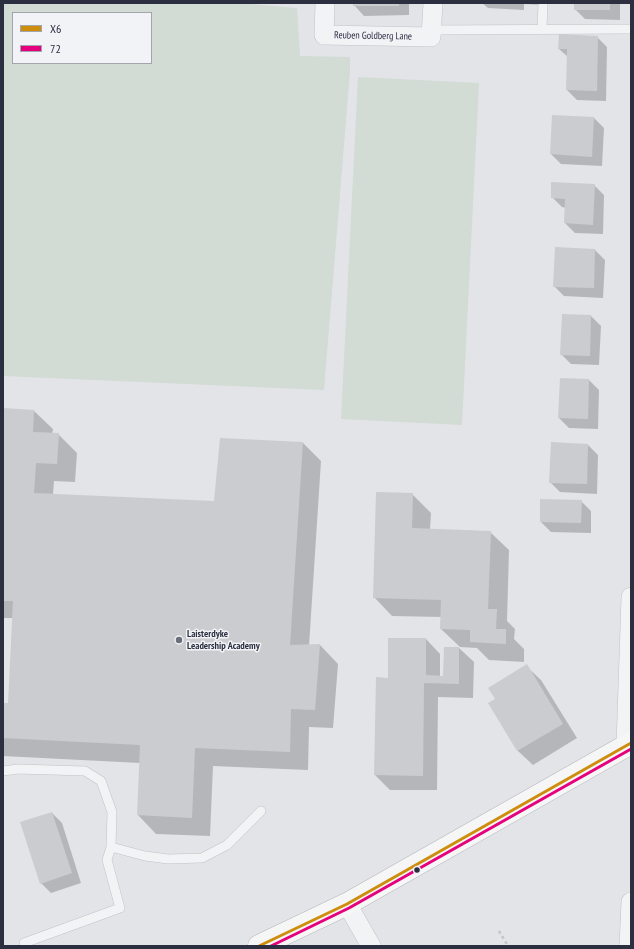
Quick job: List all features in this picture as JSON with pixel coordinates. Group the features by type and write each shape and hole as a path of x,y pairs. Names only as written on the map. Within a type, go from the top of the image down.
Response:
{"highway":[{"path":"260,946 347,904 629,744"}],"street":[{"name":"Reuben Goldberg Lane","path":"324,3 324,35 431,33"},
{"path":"431,33 433,3"},
{"path":"629,744 631,597"},
{"path":"629,946 631,902"},
{"path":"347,904 371,946"}],"lane":[{"path":"542,3 542,29"},
{"path":"431,33 542,29 631,29"},
{"path":"3,771 18,769 85,771 101,781 112,812 111,847 107,860 120,908 24,943"},
{"path":"111,847 145,856 168,859 202,858 227,845 261,811"}],"path":[{"path":"499,931 508,946"}],"shaded area":[{"path":"3,3 239,3 297,8 300,56 350,57 324,390 3,376"},
{"path":"358,77 479,83 462,425 341,419"}],"building":[{"path":"353,3 399,3 399,6 353,6"},
{"path":"574,3 610,3 610,10 574,10"},
{"path":"559,34 598,36 597,91 566,90 567,49 558,49"},
{"path":"552,115 594,117 592,157 550,154"},
{"path":"551,182 595,184 593,225 564,223 565,199 551,198"},
{"path":"555,247 595,249 594,288 553,287"},
{"path":"562,314 591,315 590,356 560,355"},
{"path":"560,378 589,379 588,419 558,418"},
{"path":"3,408 34,410 33,432 59,433 57,464 36,463 34,493 214,501 220,438 303,442 290,645 320,644 315,710 291,709 290,752 195,748 192,818 137,815 140,745 3,738 3,703 8,703 13,601 3,601"},
{"path":"551,442 588,444 587,484 549,483"},
{"path":"376,492 413,493 412,528 491,531 488,609 497,609 496,629 506,629 506,644 470,642 470,630 440,629 441,600 373,598"},
{"path":"540,499 582,500 581,523 540,522"},
{"path":"388,638 426,638 426,675 443,676 444,647 459,647 459,684 424,683 423,776 374,775 376,677 388,678"},
{"path":"527,664 563,724 517,751 488,703 495,699 488,688"},
{"path":"52,812 72,873 40,884 20,822"}],"transit line":[{"name":"X6","path":"259,946 347,904 631,743"},
{"name":"72","path":"271,946 349,908 631,749"}],"place":[{"name":"Laisterdyke Leadership Academy","path":"179,640"}]}
